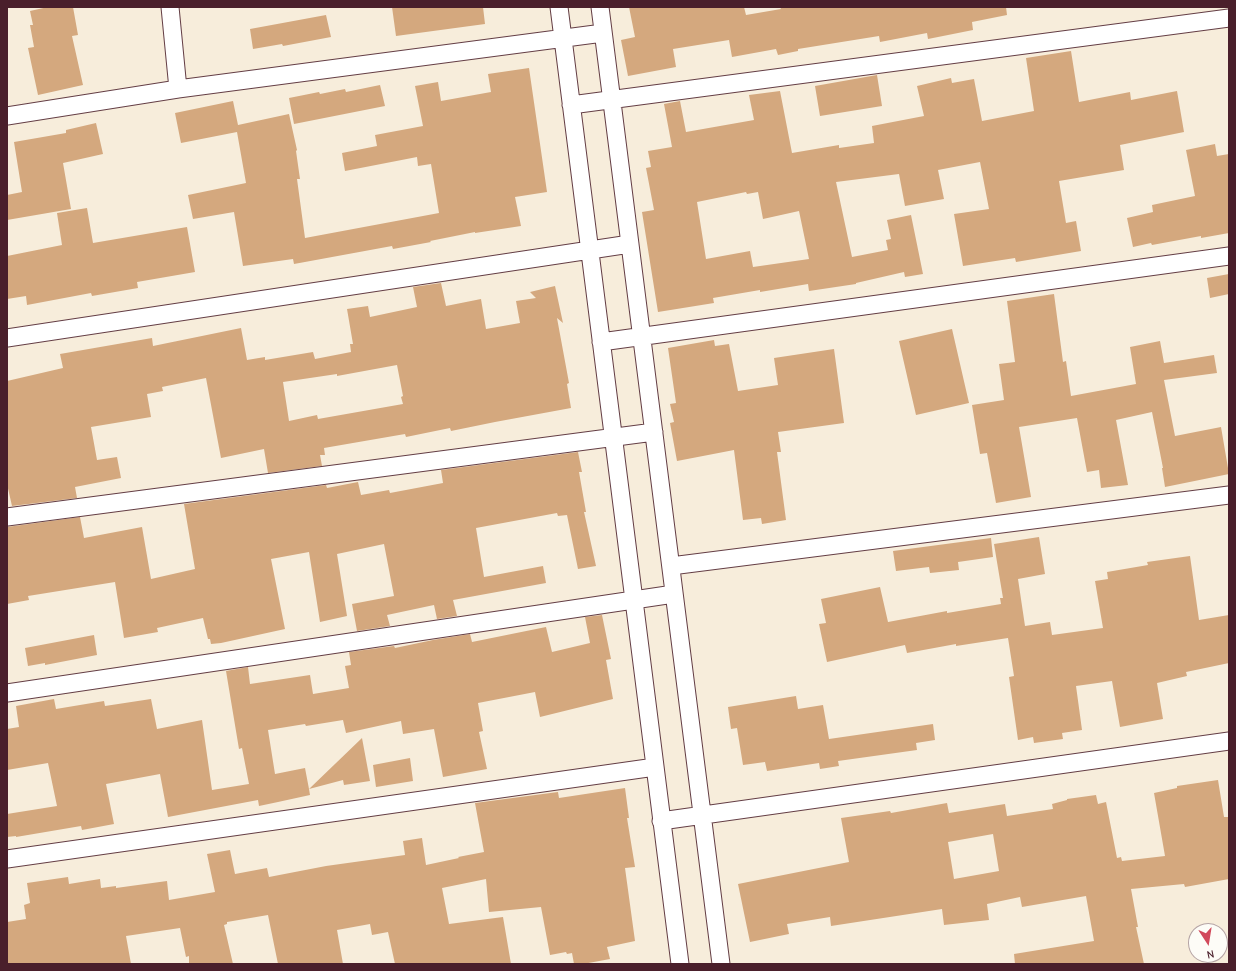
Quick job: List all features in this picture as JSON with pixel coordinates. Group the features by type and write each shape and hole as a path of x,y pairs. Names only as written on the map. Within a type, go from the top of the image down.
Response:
{"street":[{"path":"170,7 178,89"},
{"path":"559,7 662,820 677,964"},
{"path":"600,7 721,964"},
{"path":"571,105 1229,18"},
{"path":"7,116 178,89 603,33"},
{"path":"7,338 630,244"},
{"path":"601,342 1229,256"},
{"path":"7,517 654,432"},
{"path":"671,566 1229,495"},
{"path":"7,693 674,594"},
{"path":"662,820 1229,741"},
{"path":"7,859 655,767"}],"building":[{"path":"48,7 73,7 78,35 72,36 83,85 38,95 28,48 34,47 30,25 33,25 30,11"},
{"path":"392,7 483,7 485,24 396,36"},
{"path":"629,7 744,7 746,15 781,9 780,7 1006,7 1007,15 972,22 973,30 928,39 927,33 880,42 879,36 798,49 798,51 778,55 776,49 732,57 729,40 673,49 676,67 628,76 621,40 635,37"},
{"path":"326,15 331,37 283,46 282,44 253,49 250,29"},
{"path":"1071,51 1079,102 1130,92 1131,100 1177,91 1184,132 1120,145 1124,170 1059,181 1066,223 1076,221 1081,251 1016,262 1015,258 963,266 954,214 989,209 980,162 938,170 944,199 905,206 899,174 836,182 852,257 888,250 886,240 891,239 887,220 911,215 923,274 905,277 904,272 856,284 809,291 808,284 760,292 760,290 713,298 714,303 658,312 642,212 654,210 646,168 651,167 648,151 672,147 664,104 680,101 686,132 754,120 749,95 780,91 792,153 839,145 839,148 874,143 872,126 924,116 917,86 951,78 952,83 974,79 982,121 1034,111 1026,58","holes":["746,192 747,194 758,192 763,219 799,211 809,259 753,267 750,251 706,259 697,202"]},
{"path":"529,68 547,192 515,197 521,226 475,232 393,249 392,246 294,264 293,259 243,266 234,212 193,219 188,195 246,183 237,132 181,143 175,113 233,101 238,125 289,114 297,150 300,179 297,179 305,238 439,213 431,164 418,166 417,157 345,171 342,153 377,146 375,135 423,126 415,86 438,82 441,101 491,92 488,74"},
{"path":"877,75 882,106 820,116 815,86"},
{"path":"380,85 385,106 294,124 289,98 345,89 346,92"},
{"path":"96,123 103,154 63,163 71,209 7,220 7,195 22,192 14,142 66,133 66,130"},
{"path":"1215,144 1217,156 1229,154 1229,233 1201,238 1201,236 1152,245 1151,243 1133,247 1127,218 1153,212 1152,205 1195,196 1186,150"},
{"path":"87,208 93,243 187,227 195,272 137,282 138,288 92,296 91,293 27,305 26,296 7,299 7,256 62,245 57,213"},
{"path":"1229,274 1229,294 1210,298 1207,278"},
{"path":"441,283 446,306 481,299 486,329 520,323 516,301 536,298 530,292 555,286 563,323 557,318 569,383 567,384 571,408 451,431 450,428 406,437 405,434 324,448 325,455 320,455 322,466 268,473 264,449 221,458 206,378 162,387 163,391 147,394 151,417 91,427 97,460 117,457 121,478 75,487 77,498 12,506 7,484 7,381 63,368 60,354 152,338 153,346 241,328 247,360 265,357 265,360 313,352 315,359 351,352 350,344 353,344 347,309 368,306 370,317 417,307 413,287","holes":["397,365 403,396 401,397 403,404 318,419 317,415 289,421 283,382 337,374 337,376"]},
{"path":"1054,294 1063,362 1066,361 1071,396 1136,384 1130,347 1160,341 1164,363 1214,355 1217,373 1164,380 1175,436 1221,427 1229,474 1165,487 1163,468 1152,412 1116,420 1128,485 1101,488 1099,470 1087,472 1077,418 1019,427 1031,497 996,503 987,453 980,454 972,405 1004,400 999,364 1015,362 1007,301"},
{"path":"952,329 969,403 916,415 899,341"},
{"path":"714,340 715,346 729,344 738,391 778,385 774,358 834,349 844,423 778,432 781,452 777,452 786,520 762,524 761,518 743,520 734,450 677,461 670,423 674,422 670,404 676,403 668,348"},
{"path":"578,452 582,472 579,472 586,512 584,512 596,566 578,569 567,515 558,516 557,513 476,528 484,577 543,566 546,583 453,600 457,616 437,619 434,605 387,615 390,626 357,631 352,604 394,596 384,544 337,554 347,616 320,622 309,552 271,559 285,629 221,643 211,644 210,639 208,639 203,618 157,628 158,632 124,638 115,582 28,596 29,600 7,604 7,527 80,517 84,538 142,527 151,579 195,569 184,504 326,485 327,488 358,482 361,495 389,490 390,493 443,483 441,470"},
{"path":"1039,537 1045,574 1018,579 1025,626 1050,622 1052,635 1103,628 1095,581 1108,579 1107,572 1148,565 1147,562 1190,556 1199,620 1229,615 1229,663 1186,672 1187,676 1157,683 1163,719 1120,727 1112,681 1076,686 1082,730 1062,733 1063,739 1034,743 1033,737 1018,740 1009,677 1014,676 1008,638 956,646 956,644 907,653 905,645 827,662 819,624 826,623 821,599 880,587 888,622 947,611 947,613 1001,604 1000,598 1003,598 994,544"},
{"path":"991,538 993,557 958,562 959,570 930,573 929,567 896,571 893,551"},
{"path":"602,615 611,659 606,660 613,699 540,717 535,692 478,703 483,731 479,732 487,769 443,777 434,729 403,734 401,721 346,733 343,720 268,730 275,774 305,768 310,795 259,806 258,800 168,817 160,774 106,784 114,824 82,830 81,826 16,837 7,837 7,814 57,806 48,763 7,770 7,729 19,727 16,706 54,699 56,709 104,701 105,706 151,699 157,729 202,720 212,790 249,784 242,748 239,749 226,671 248,667 250,684 310,675 313,694 349,688 345,666 351,665 349,652 394,646 395,648 470,634 472,642 546,627 552,652 590,643 585,617"},
{"path":"94,635 97,655 45,665 45,663 28,666 25,648"},
{"path":"796,696 798,709 823,705 829,739 933,724 935,740 916,743 917,750 838,761 839,766 820,769 819,763 767,771 765,762 743,765 737,728 731,729 728,707"},
{"path":"362,738 370,781 344,785 343,780 309,789"},
{"path":"410,758 413,781 376,787 373,765"},
{"path":"1218,780 1224,817 1229,817 1229,879 1185,887 1184,884 1131,889 1138,927 1136,927 1144,964 1015,964 1014,954 1094,941 1086,896 1022,907 1020,897 987,904 989,920 944,925 942,909 831,926 830,917 787,924 789,934 750,942 738,884 849,862 841,818 890,811 891,813 947,803 949,813 1005,804 1007,816 1053,809 1052,804 1067,799 1096,795 1098,804 1106,802 1117,858 1121,857 1122,861 1165,856 1154,793 1177,788 1177,786","holes":["993,834 999,871 954,879 948,842"]},
{"path":"625,788 629,818 627,818 635,867 625,868 635,941 607,947 610,959 583,964 574,964 572,953 567,954 566,952 550,955 541,907 489,912 486,879 442,888 449,924 503,917 511,964 395,964 388,932 372,935 370,924 337,930 343,964 278,964 268,915 227,922 227,924 224,925 233,964 189,964 189,956 186,957 180,928 126,936 131,964 7,964 7,922 26,919 24,905 30,903 27,883 68,877 69,884 100,879 101,888 116,886 116,888 167,881 169,900 215,892 207,854 230,850 235,874 267,868 269,877 326,866 405,855 403,841 422,838 426,865 484,852 475,803 558,792 559,798"}]}
